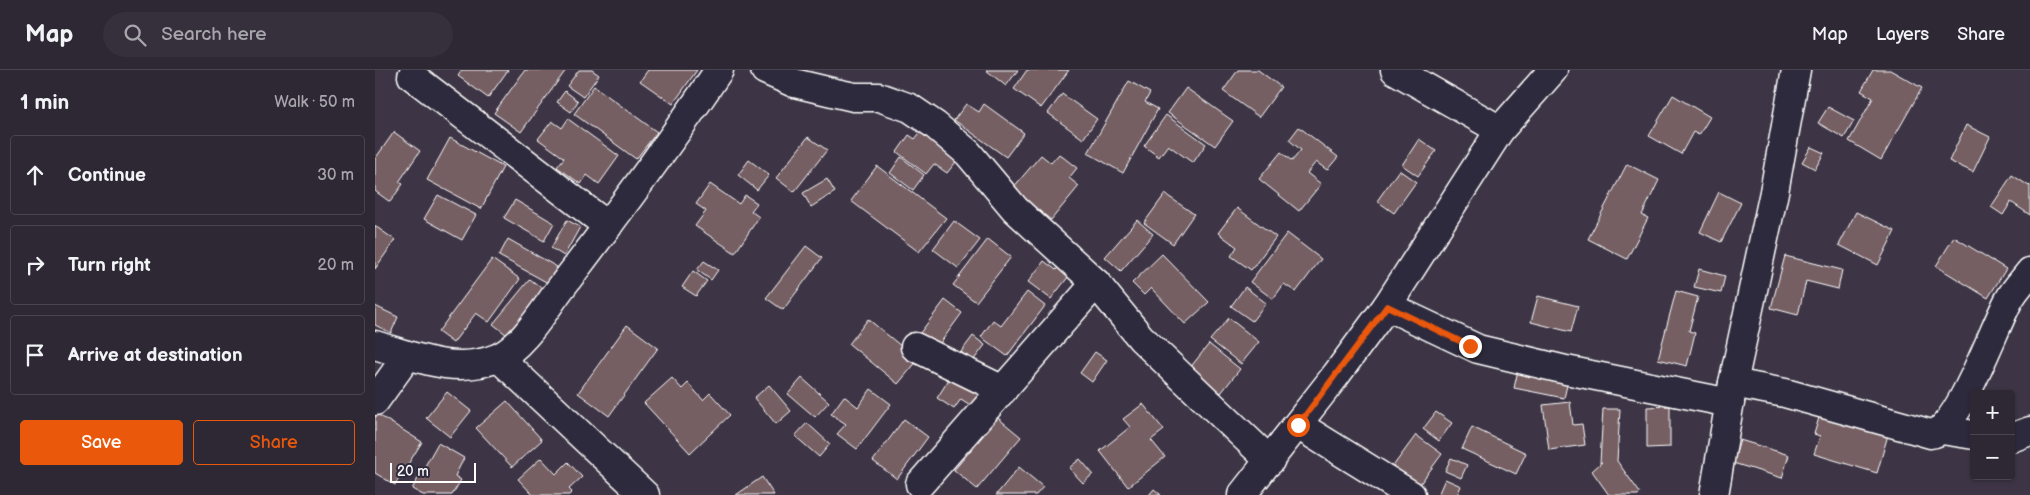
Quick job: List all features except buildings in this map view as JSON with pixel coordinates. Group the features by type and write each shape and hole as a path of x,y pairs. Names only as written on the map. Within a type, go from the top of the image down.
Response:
{"street":[{"path":"375,345 441,365 467,365 499,358 519,342 608,226 719,70"},
{"path":"765,70 794,83 854,97 879,97 910,108 935,124 968,153 1015,209 1096,283 1141,338 1270,461"},
{"path":"1395,70 1500,130"},
{"path":"1242,495 1298,425 1387,306 1500,130 1553,70"},
{"path":"1713,495 1732,393 1774,192 1796,70"},
{"path":"412,76 608,226"},
{"path":"1942,430 1978,368 2009,298 2030,272"},
{"path":"920,484 1096,283"},
{"path":"1387,306 1470,346 1565,370 1732,393 1785,394 1931,434 1942,430 1970,434"},
{"path":"915,347 1003,390"},
{"path":"375,401 408,355"},
{"path":"499,358 645,495"},
{"path":"1298,425 1411,495"},
{"path":"2015,437 2030,431"}],"route":[{"path":"1298,425 1387,306 1470,346"}]}
